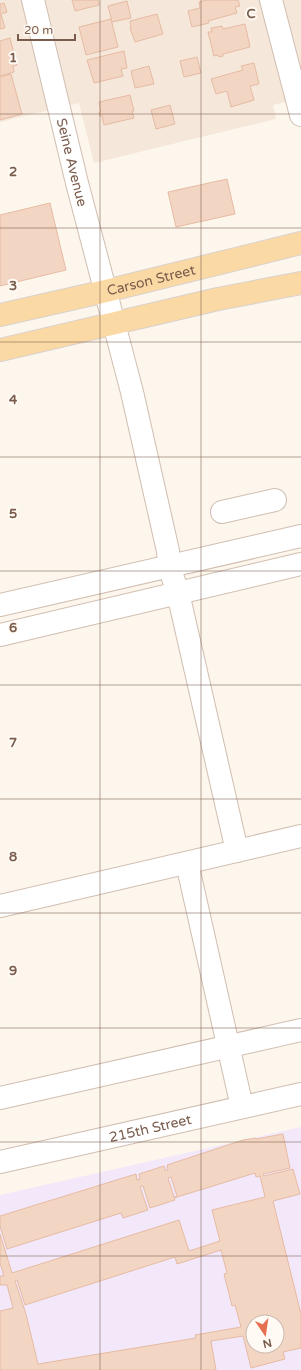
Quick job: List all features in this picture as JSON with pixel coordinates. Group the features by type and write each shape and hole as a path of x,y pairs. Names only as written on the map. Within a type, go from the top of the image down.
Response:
{"main road":[{"name":"Carson Street","path":"0,315 106,291 301,243"},
{"path":"0,350 218,299 301,283"}],"street":[{"name":"Seine Avenue","path":"34,0 77,183 132,392 160,513 168,551 169,566 178,593 237,851"},
{"path":"271,0 301,115"},
{"path":"222,512 275,500"},
{"path":"0,605 301,536"},
{"path":"0,635 301,564"},
{"path":"0,906 301,836"},
{"path":"187,863 242,1107"},
{"path":"0,1098 301,1030"},
{"name":"215th Street","path":"0,1162 301,1094"}],"shaded area":[{"path":"0,0 301,0 301,98 273,105 276,119 94,163 79,103 0,122"},
{"path":"301,1127 301,1370 0,1370 0,1195"}],"building":[{"path":"72,0 98,0 99,5 75,11"},
{"path":"207,0 238,0 240,6 235,7 237,13 208,21 209,23 192,27 188,11 200,8 199,2"},
{"path":"127,1 131,18 112,22 108,6"},
{"path":"4,3 7,12 1,14 5,28 0,29 0,4"},
{"path":"157,14 163,34 135,42 130,28 130,21"},
{"path":"111,19 118,47 86,55 79,27"},
{"path":"245,24 250,47 223,54 223,56 219,57 218,55 214,56 208,32 212,32 211,28 222,26 223,29"},
{"path":"10,38 17,65 13,66 14,72 0,76 0,41"},
{"path":"124,51 127,68 121,69 123,76 94,83 87,60"},
{"path":"197,57 201,73 184,77 180,61"},
{"path":"254,63 259,84 250,86 254,100 231,107 227,91 216,94 211,79 243,70 241,66"},
{"path":"149,66 154,84 135,88 131,71"},
{"path":"11,74 22,114 0,120 0,77"},
{"path":"130,95 134,118 104,125 102,116 100,116 99,112 101,112 99,102"},
{"path":"170,105 175,124 156,129 151,110"},
{"path":"227,179 235,214 176,227 168,192"},
{"path":"50,203 66,270 0,286 0,215"},
{"path":"283,1134 290,1168 263,1174 264,1176 293,1169 300,1194 273,1201 301,1314 301,1348 285,1352 285,1314 245,1314 245,1344 243,1336 211,1341 216,1370 0,1370 0,1311 13,1308 7,1285 0,1285 0,1276 4,1276 0,1263 0,1234 12,1273 179,1220 189,1251 220,1241 212,1210 265,1197 260,1176 256,1177 255,1173 174,1198 175,1200 150,1208 143,1186 140,1187 148,1210 123,1218 121,1213 7,1249 0,1226 0,1216 136,1174 137,1180 140,1179 139,1174 164,1166 166,1171 168,1170 167,1165 243,1140","holes":["171,1177 177,1196 174,1197 168,1178","221,1250 227,1273 224,1274 232,1306 235,1305 241,1327 195,1335 196,1338 38,1364 26,1314 15,1281 17,1280 25,1305 175,1257 177,1264"]},
{"path":"248,1354 284,1354 285,1359 251,1368"}]}
